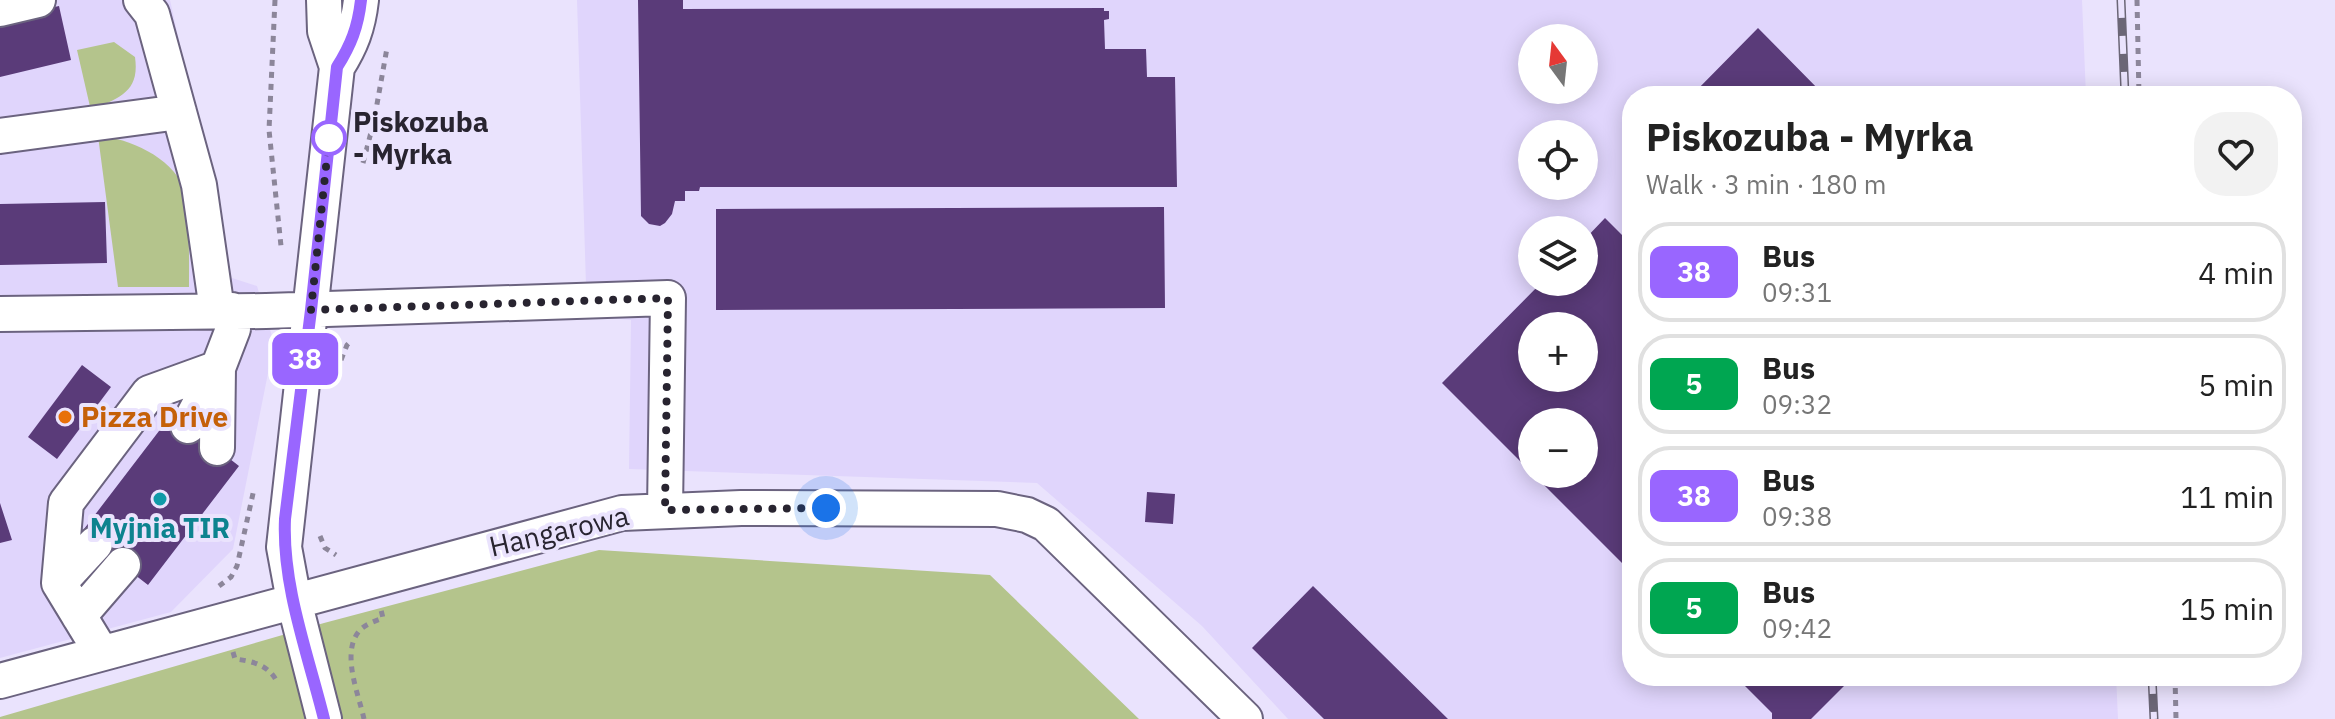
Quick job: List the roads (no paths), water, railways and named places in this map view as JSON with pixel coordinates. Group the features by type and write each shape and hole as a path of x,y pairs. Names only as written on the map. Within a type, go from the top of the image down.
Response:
{"street":[{"path":"0,9 38,0"},
{"path":"141,0 152,14 199,185 225,310 233,329 218,368 188,426"},
{"path":"324,0 325,31 337,67 284,547 294,601 324,719"},
{"path":"337,67 351,45 358,25 361,0"},
{"path":"0,136 179,112"},
{"path":"0,314 311,310 668,298 665,510"},
{"path":"217,448 218,368"},
{"path":"101,652 59,583 66,503 149,393 218,368"},
{"name":"Hangarowa","path":"0,681 622,513 741,508 997,509 1027,515 1046,524 1245,719"},
{"path":"59,583 95,544"},
{"path":"79,616 123,565"}],"railway":[{"path":"2121,0 2125,86"},
{"path":"2152,686 2154,719"}],"place":[{"name":"Piskozuba - Myrka","path":"329,138"},
{"name":"Pizza Drive","path":"65,417"},
{"name":"Myjnia TIR","path":"160,499"}]}
